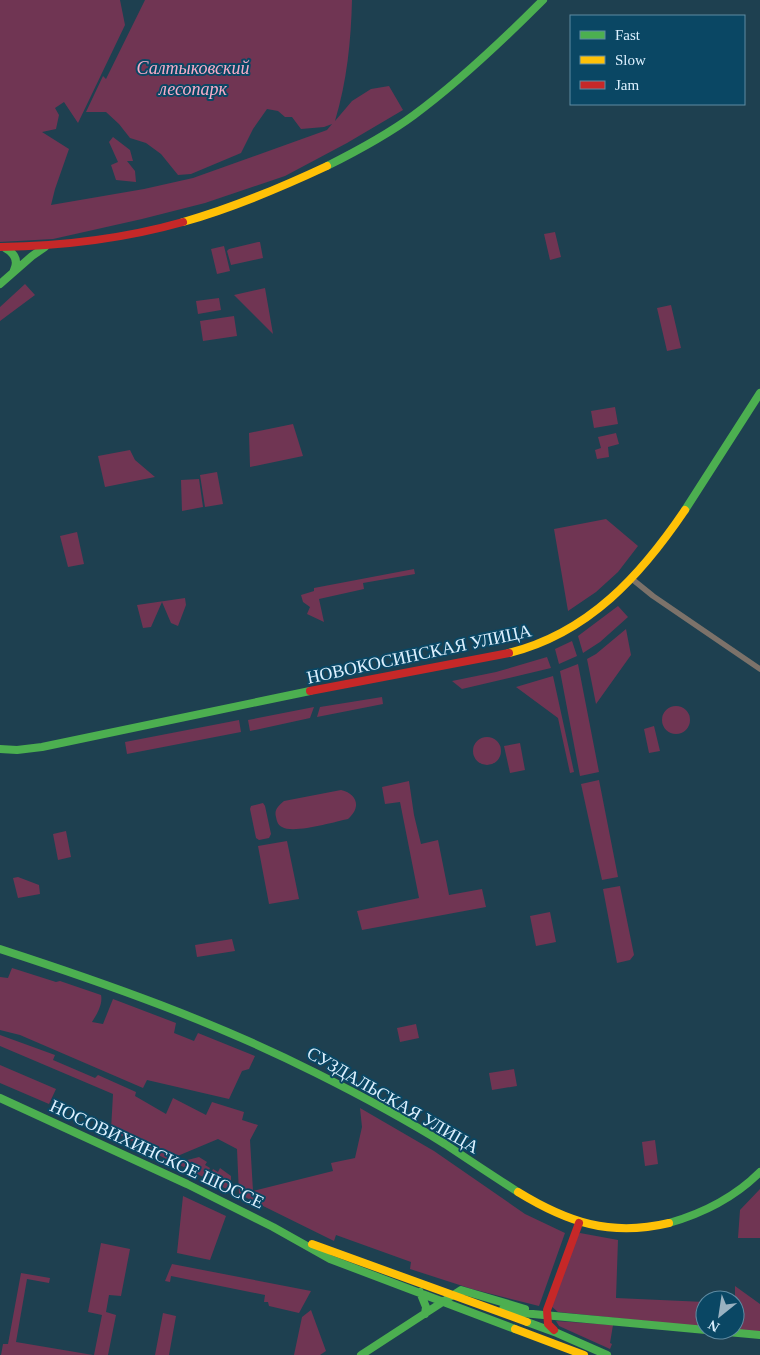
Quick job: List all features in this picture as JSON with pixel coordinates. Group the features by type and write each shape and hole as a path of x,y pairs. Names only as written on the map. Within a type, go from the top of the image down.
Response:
{"street":[{"path":"0,247 54,245 117,238 196,219 280,188 361,148 411,117 479,63 543,0"},
{"path":"7,277 36,252 54,245"},
{"path":"0,247 13,253 17,261 15,269 0,284"},
{"name":"НОВОКОСИНСКАЯ УЛИЦА","path":"0,749 17,750 42,747 315,690 472,661 549,641 576,625 599,608 632,579 656,550 682,513 760,393"},
{"path":"632,579 653,596 760,669"},
{"name":"СУЗДАЛЬСКАЯ УЛИЦА","path":"0,949 104,983 179,1011 266,1048 358,1094 443,1143 542,1206 579,1223 607,1228 634,1229 677,1220 722,1202 760,1172"},
{"name":"НОСОВИХИНСКОЕ ШОССЕ","path":"0,1098 132,1157 300,1240 330,1259 583,1355"},
{"path":"557,1333 548,1324 546,1315 548,1303 579,1223"},
{"name":"НОСОВИХИНСКОЕ ШОССЕ","path":"300,1240 557,1333 607,1355"},
{"path":"361,1355 460,1290 546,1315"},
{"path":"420,1292 426,1307 425,1314"},
{"path":"483,1306 522,1313 760,1335"},
{"path":"583,1355 585,1346"}],"green space":[{"path":"0,0 120,0 125,25 78,123 64,102 55,108 59,115 56,129 42,132 69,149 51,205 144,189 193,178 327,130 332,124 324,127 301,129 292,117 285,117 278,111 267,109 253,129 241,153 191,174 178,175 161,154 146,143 130,138 106,112 86,112 103,76 106,79 145,0 352,0 348,61 335,121 352,101 371,89 389,86 403,110 285,176 205,203 53,239 0,242"},
{"name":"Салтыковский лесопарк","path":"113,137 130,150 133,161 127,161 135,171 136,182 116,180 111,165 118,162 109,142"},
{"path":"555,232 561,257 550,260 544,234"},
{"path":"260,242 263,258 231,265 227,251 229,249"},
{"path":"224,246 230,271 217,274 211,249"},
{"path":"25,284 35,295 0,321 0,307"},
{"path":"265,288 273,334 234,295"},
{"path":"219,298 221,310 198,314 196,301"},
{"path":"671,305 681,348 667,351 657,308"},
{"path":"234,316 237,336 203,341 200,321"},
{"path":"615,407 618,424 594,428 591,411"},
{"path":"293,424 303,456 250,467 249,433"},
{"path":"616,433 619,444 608,447 609,457 597,459 595,450 601,448 598,437"},
{"path":"130,450 135,460 155,477 105,487 98,456"},
{"path":"217,472 223,504 205,507 200,475"},
{"path":"199,479 203,507 182,511 181,480"},
{"path":"606,519 638,546 618,572 596,592 568,611 554,529"},
{"path":"77,532 84,564 68,567 60,536"},
{"path":"414,569 415,574 363,583 364,589 319,599 324,622 307,614 310,607 303,602 301,595 314,591 314,588"},
{"path":"185,598 186,605 178,626 171,623 162,602 151,627 143,628 137,605"},
{"path":"618,606 628,617 600,642 583,653 578,636"},
{"path":"626,629 631,655 596,704 587,659 596,654"},
{"path":"572,641 577,656 559,664 555,649"},
{"path":"547,657 551,668 462,689 452,681 496,672"},
{"path":"578,664 599,772 580,776 560,671"},
{"path":"553,676 574,772 570,773 558,718 516,687"},
{"path":"382,697 383,704 317,717 320,707"},
{"path":"676,706 686,710 690,720 686,730 676,734 666,730 662,720 666,710"},
{"path":"314,707 310,718 250,731 248,720"},
{"path":"239,720 241,732 127,754 125,742"},
{"path":"654,726 660,751 649,753 644,729"},
{"path":"487,737 497,741 501,751 497,761 487,765 477,761 473,751 477,741"},
{"path":"520,743 525,770 510,773 504,746"},
{"path":"599,780 618,877 602,880 581,784"},
{"path":"409,781 421,844 438,840 449,895 482,889 486,907 362,930 357,911 419,898 400,802 385,804 382,787"},
{"path":"341,790 351,795 356,802 355,810 348,819 314,827 295,829 287,829 278,823 276,810 284,801"},
{"path":"263,803 271,834 269,838 259,840 256,838 250,809 251,806"},
{"path":"66,831 71,857 58,860 53,834"},
{"path":"287,841 299,899 269,904 258,846"},
{"path":"18,877 39,885 40,894 18,898 13,878"},
{"path":"620,886 634,955 630,960 617,963 603,889"},
{"path":"550,912 556,942 536,946 530,916"},
{"path":"232,939 235,951 197,957 195,945"},
{"path":"12,968 101,995 98,1012 92,1022 103,1024 113,999 176,1023 174,1033 194,1041 198,1033 255,1056 249,1069 242,1071 229,1099 147,1080 143,1088 20,1035 0,1030 0,977 8,978"},
{"path":"416,1024 419,1038 400,1042 397,1028"},
{"path":"0,1035 55,1055 53,1060 95,1078 98,1075 136,1092 135,1096 166,1114 173,1098 206,1115 212,1102 244,1112 242,1120 258,1125 250,1140 253,1191 333,1171 331,1163 355,1158 362,1127 360,1108 434,1151 525,1214 565,1233 539,1306 472,1289 410,1269 411,1262 336,1235 334,1241 239,1194 237,1149 218,1139 168,1160 111,1130 113,1094 0,1046"},
{"path":"0,1065 56,1089 49,1104 0,1083"},
{"path":"514,1069 517,1086 492,1090 489,1073"},
{"path":"655,1140 658,1164 645,1166 642,1142"},
{"path":"199,1157 207,1162 205,1165 210,1168 205,1178 176,1163"},
{"path":"220,1168 231,1176 231,1191 208,1180 213,1169 218,1172"},
{"path":"760,1189 760,1238 738,1238 740,1210"},
{"path":"183,1196 226,1216 210,1260 177,1253"},
{"path":"580,1233 618,1240 616,1298 695,1302 695,1326 558,1312 551,1306 577,1235"},
{"path":"101,1243 130,1249 121,1296 109,1295 106,1312 116,1315 108,1355 94,1355 102,1315 88,1312"},
{"path":"172,1264 311,1291 299,1313 269,1306 268,1302 264,1302 265,1295 171,1276 170,1282 165,1281"},
{"path":"21,1273 50,1278 49,1283 27,1279 16,1342 93,1355 1,1355 3,1344 8,1344"},
{"path":"745,1293 760,1304 760,1332 745,1331"},
{"path":"311,1310 326,1351 320,1355 294,1355 302,1317"},
{"path":"163,1313 176,1316 169,1355 155,1355"},
{"path":"556,1321 613,1325 610,1349 559,1326"}],"traffic: fast":[{"path":"327,166 383,136 431,102 480,60 543,0"},
{"path":"0,284 45,247"},
{"path":"5,248 15,257 14,270"},
{"path":"685,510 760,393"},
{"path":"0,749 17,750 42,747 310,691"},
{"path":"0,949 161,1005 278,1054 413,1125 518,1192"},
{"path":"0,1098 187,1184 273,1227 330,1259 515,1329"},
{"path":"669,1223 718,1204 740,1190 760,1172"},
{"path":"361,1355 461,1290 525,1309"},
{"path":"420,1292 426,1307 425,1314"},
{"path":"503,1309 522,1313 760,1335"},
{"path":"527,1322 607,1355"}],"traffic: slow":[{"path":"183,222 256,197 327,166"},
{"path":"509,653 538,644 588,616 631,579 685,510"},
{"path":"518,1192 536,1203 572,1219 590,1224 627,1228 669,1223"},
{"path":"312,1244 527,1322"},
{"path":"515,1329 584,1355"}],"traffic: jam":[{"path":"0,247 46,245 115,237 183,222"},
{"path":"310,691 509,653"},
{"path":"554,1330 548,1324 547,1310 579,1223"}]}
